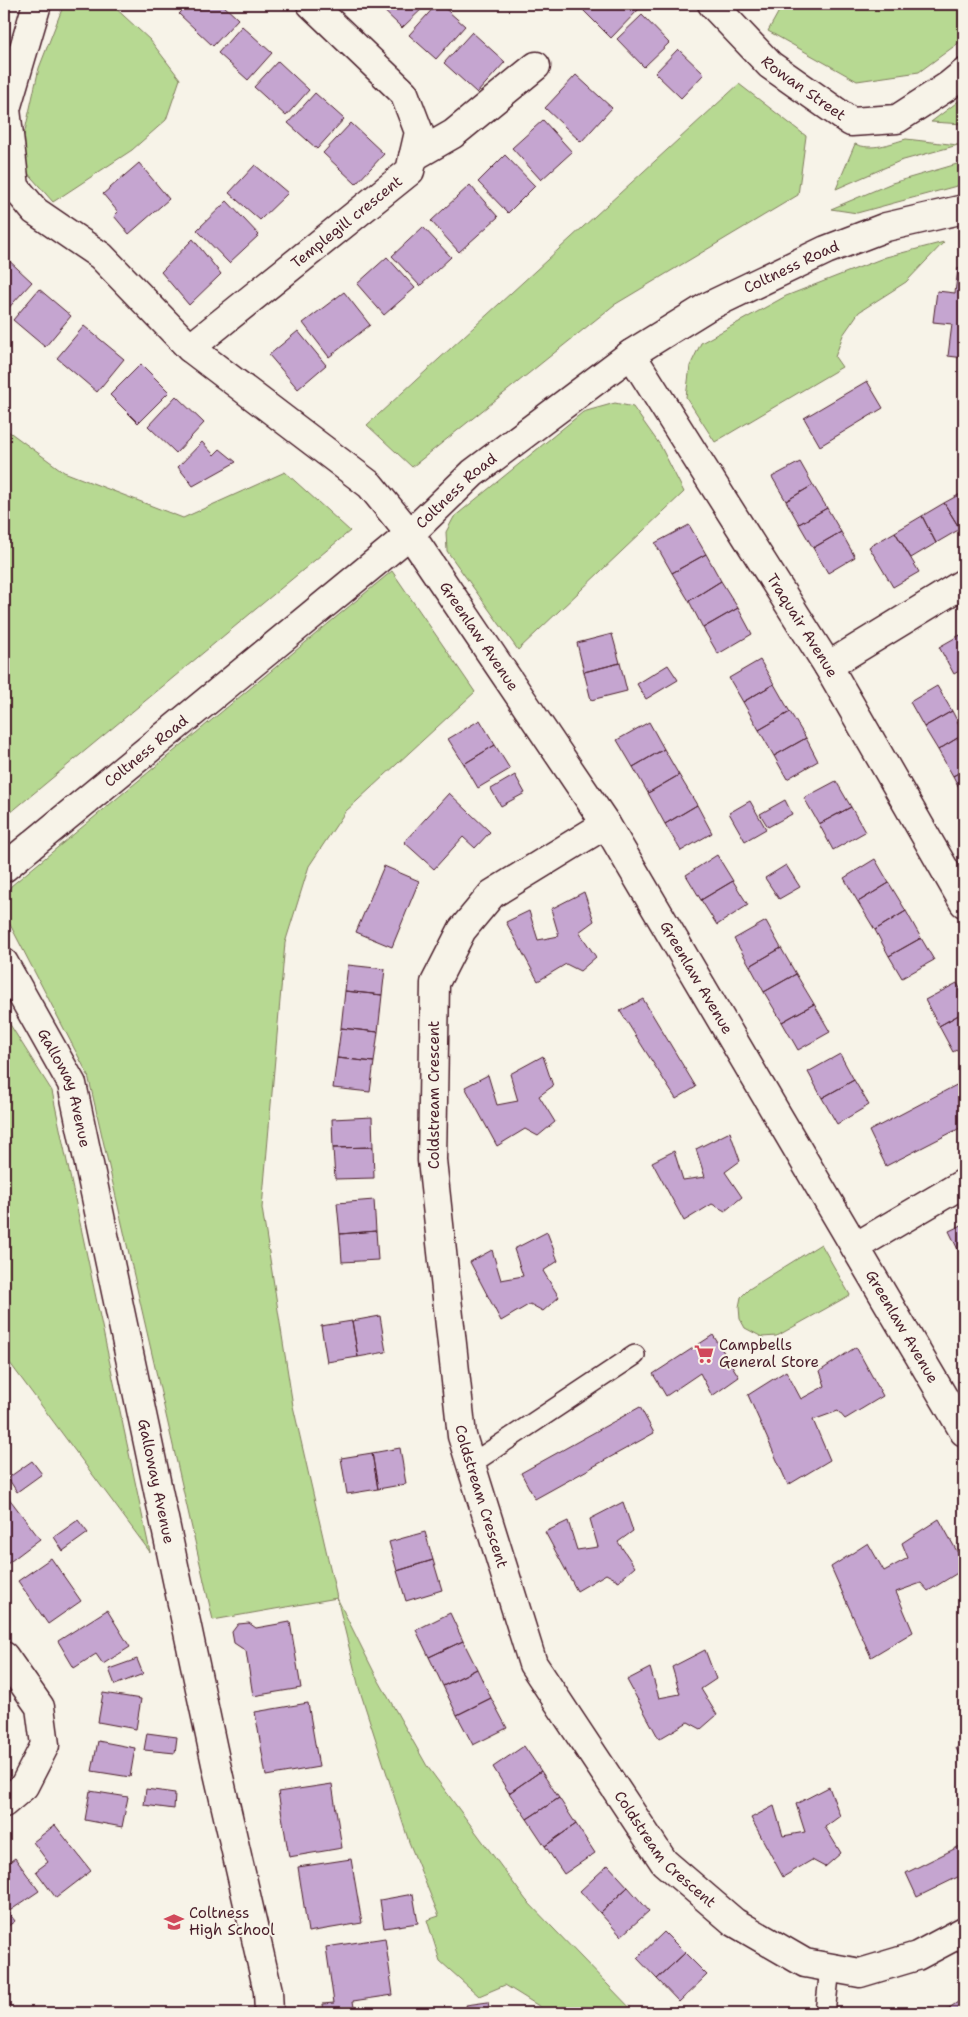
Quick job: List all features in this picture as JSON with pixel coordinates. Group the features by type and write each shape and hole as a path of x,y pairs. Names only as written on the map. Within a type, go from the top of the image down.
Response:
{"street":[{"path":"37,4 6,109 15,187 35,211 101,256 190,348 370,485 410,534"},
{"name":"Templegill crescent","path":"190,348 410,171 419,132 404,92 311,4"},
{"name":"Rowan Street","path":"712,4 770,65 851,122 897,119 964,73"},
{"path":"413,157 453,134 536,66"},
{"name":"Coltness Road","path":"4,868 410,534 473,473 631,354 707,307 826,250 886,227 964,208"},
{"name":"Traquair Avenue","path":"631,354 828,666 964,902"},
{"name":"Greenlaw Avenue","path":"410,534 606,824 964,1432"},
{"path":"828,666 964,583"},
{"name":"Coldstream Crescent","path":"606,824 492,894 462,930 435,983 432,1160 462,1436 533,1664 664,1862 734,1922 805,1963 860,1973 917,1956 964,1931"},
{"name":"Galloway Avenue","path":"4,964 72,1084 216,1764 268,1991 269,2013"},
{"path":"855,1247 964,1183"},
{"path":"4,1656 40,1706 45,1745 24,1786 4,1803"}],"lane":[{"path":"471,1464 634,1355"},
{"path":"825,2013 830,1968"}],"green space":[{"path":"64,4 111,4 150,40 180,79 166,120 132,150 53,202 18,162 39,68"},
{"path":"783,4 964,4 964,39 919,72 857,81 768,31"},
{"path":"739,84 806,136 798,195 614,305 412,467 367,425"},
{"path":"964,97 964,124 931,122"},
{"path":"906,139 958,145 900,161 836,189 855,144 874,147"},
{"path":"964,162 964,184 857,213 831,209 892,183"},
{"path":"944,242 906,282 859,312 843,335 835,357 842,367 715,442 686,397 690,366 701,343 786,296 886,257"},
{"path":"615,403 633,407 660,445 684,492 518,650 447,551 446,532 454,517 583,412"},
{"path":"4,428 64,472 183,518 285,472 350,531 4,818"},
{"path":"392,571 475,692 345,812 309,866 285,943 262,1208 293,1406 337,1598 213,1620 88,1075 4,913 4,899 11,886"},
{"path":"4,1015 52,1091 150,1552 4,1355"},
{"path":"821,1244 850,1295 777,1336 762,1337 745,1328 740,1319 739,1307 741,1297 749,1289"},
{"path":"337,1598 375,1674 427,1766 526,1900 635,2013 550,2013 505,1985 479,1996 440,1961 427,1920 439,1916 409,1842 359,1688"}],"building":[{"path":"189,4 222,4 238,19 213,46 179,14"},
{"path":"377,4 427,4 402,28"},
{"path":"437,4 440,4 465,26 436,59 409,35"},
{"path":"579,4 636,4 640,8 611,38"},
{"path":"642,15 669,43 644,67 617,39"},
{"path":"242,26 272,53 248,80 218,53"},
{"path":"472,32 505,62 477,93 444,63"},
{"path":"678,49 704,74 681,98 655,73"},
{"path":"278,61 309,90 286,116 254,87"},
{"path":"576,75 612,108 581,142 545,108"},
{"path":"315,93 344,119 317,149 288,123"},
{"path":"543,120 572,152 541,180 512,148"},
{"path":"351,123 384,154 356,184 323,153"},
{"path":"505,155 535,186 508,213 478,182"},
{"path":"139,163 169,199 129,234 114,216 118,212 103,194"},
{"path":"255,165 288,193 260,220 229,193"},
{"path":"470,185 498,217 459,252 431,221"},
{"path":"227,201 259,235 229,263 197,230"},
{"path":"423,227 451,257 420,286 392,256"},
{"path":"193,239 221,274 189,305 161,272"},
{"path":"4,256 32,282 4,313"},
{"path":"387,257 415,288 384,315 357,284"},
{"path":"958,268 964,269 964,358 948,356 952,324 933,322 937,291 955,293"},
{"path":"39,289 71,316 45,347 13,320"},
{"path":"344,292 370,325 329,357 303,323"},
{"path":"84,326 124,359 97,392 57,358"},
{"path":"298,331 326,365 298,389 269,355"},
{"path":"141,364 169,392 138,423 110,395"},
{"path":"867,381 883,408 820,446 804,418"},
{"path":"176,396 204,423 176,453 148,426"},
{"path":"202,442 214,455 220,449 236,462 193,486 178,467"},
{"path":"800,462 813,485 786,501 772,477"},
{"path":"813,485 827,508 799,524 786,501"},
{"path":"964,492 964,527 960,529 944,503"},
{"path":"944,503 960,529 936,543 922,516"},
{"path":"827,508 841,532 813,548 799,524"},
{"path":"922,516 936,543 911,558 895,532"},
{"path":"689,525 706,554 672,573 655,543"},
{"path":"841,532 855,557 828,573 813,548"},
{"path":"895,532 919,572 893,587 869,547"},
{"path":"706,554 721,581 689,601 672,573"},
{"path":"721,581 738,608 703,628 689,601"},
{"path":"738,608 752,634 718,654 703,628"},
{"path":"612,634 620,663 584,672 577,643"},
{"path":"960,635 964,642 964,668 954,674 939,647"},
{"path":"760,660 774,684 743,702 729,678"},
{"path":"620,663 627,691 591,700 584,672"},
{"path":"668,665 678,680 646,699 637,684"},
{"path":"774,684 790,712 759,730 743,702"},
{"path":"937,686 952,711 924,727 910,702"},
{"path":"952,711 964,734 938,750 924,727"},
{"path":"790,712 806,738 774,756 759,730"},
{"path":"480,720 495,745 464,764 448,739"},
{"path":"649,722 664,749 633,767 617,740"},
{"path":"964,734 964,770 953,776 938,750"},
{"path":"806,738 818,761 787,779 774,756"},
{"path":"495,745 510,769 478,788 464,764"},
{"path":"664,749 679,775 648,793 633,767"},
{"path":"964,770 964,797 953,776"},
{"path":"515,775 525,793 501,806 491,789"},
{"path":"679,775 697,805 665,824 648,793"},
{"path":"836,781 851,807 819,824 804,798"},
{"path":"449,793 490,832 475,848 463,837 434,869 404,842"},
{"path":"785,800 792,814 768,827 760,814"},
{"path":"750,801 766,829 745,841 729,813"},
{"path":"697,805 712,833 681,851 665,824"},
{"path":"851,807 865,832 833,850 819,824"},
{"path":"717,855 733,881 701,900 686,875"},
{"path":"875,859 889,883 858,902 844,878"},
{"path":"786,865 800,887 779,899 765,878"},
{"path":"384,866 419,881 392,947 356,932"},
{"path":"733,881 748,905 717,925 701,900"},
{"path":"889,883 906,911 875,930 858,902"},
{"path":"584,892 594,921 579,932 596,957 580,971 566,964 538,981 506,922 529,911 538,940 559,936 551,909"},
{"path":"906,911 921,938 889,956 875,930"},
{"path":"766,921 781,948 750,966 734,939"},
{"path":"921,938 934,960 902,978 889,956"},
{"path":"781,948 796,974 764,992 750,966"},
{"path":"348,965 385,969 382,995 345,991"},
{"path":"796,974 814,1004 782,1022 764,992"},
{"path":"957,983 964,996 964,1012 939,1026 925,1000"},
{"path":"345,991 382,995 378,1032 341,1028"},
{"path":"643,999 696,1087 676,1099 620,1011"},
{"path":"814,1004 830,1032 798,1050 782,1022"},
{"path":"964,1012 964,1045 953,1052 939,1026"},
{"path":"341,1028 378,1032 374,1062 337,1058"},
{"path":"840,1054 854,1080 822,1098 808,1072"},
{"path":"543,1056 553,1086 539,1096 555,1122 538,1136 525,1129 497,1146 465,1087 488,1075 497,1105 518,1101 510,1074"},
{"path":"337,1058 374,1062 370,1092 333,1088"},
{"path":"854,1080 869,1105 837,1124 822,1098"},
{"path":"964,1081 964,1126 886,1166 869,1131"},
{"path":"372,1117 373,1147 333,1148 332,1119"},
{"path":"730,1132 740,1161 725,1172 742,1197 725,1211 712,1204 684,1221 652,1162 674,1151 683,1180 705,1177 696,1149"},
{"path":"373,1147 374,1178 335,1179 333,1148"},
{"path":"374,1200 376,1231 340,1234 337,1203"},
{"path":"964,1224 964,1262 949,1231"},
{"path":"376,1231 378,1260 342,1262 340,1234"},
{"path":"547,1232 558,1261 543,1271 559,1297 543,1311 530,1304 501,1321 470,1262 492,1250 501,1280 523,1276 514,1249"},
{"path":"380,1316 386,1352 358,1357 352,1321"},
{"path":"352,1321 358,1357 327,1362 321,1326"},
{"name":"Campbells General Store","path":"713,1335 739,1377 712,1396 700,1373 666,1396 653,1374"},
{"path":"856,1347 883,1396 845,1419 838,1411 813,1420 830,1460 788,1485 748,1395 786,1371 801,1399 825,1386 820,1371"},
{"path":"640,1407 654,1433 535,1499 521,1473"},
{"path":"400,1448 406,1484 378,1489 372,1453"},
{"path":"372,1453 378,1489 347,1494 341,1458"},
{"path":"32,1461 42,1474 17,1492 8,1478"},
{"path":"8,1497 40,1539 7,1564 4,1560 4,1500"},
{"path":"623,1502 633,1531 618,1542 635,1567 619,1581 606,1574 577,1591 545,1532 568,1521 577,1550 598,1547 590,1519"},
{"path":"939,1519 964,1564 964,1569 928,1591 921,1583 896,1592 913,1632 871,1657 831,1567 868,1543 884,1571 908,1558 902,1543"},
{"path":"78,1520 88,1533 63,1551 54,1537"},
{"path":"425,1532 433,1560 397,1571 389,1542"},
{"path":"51,1558 81,1601 48,1624 18,1581"},
{"path":"433,1560 442,1590 406,1601 397,1571"},
{"path":"107,1610 130,1647 103,1664 96,1654 74,1668 58,1641"},
{"path":"450,1613 463,1641 429,1657 416,1630"},
{"path":"290,1622 301,1688 253,1696 246,1651 234,1643 232,1632 238,1624 249,1623 256,1628"},
{"path":"463,1641 477,1669 443,1686 429,1657"},
{"path":"705,1650 716,1679 701,1689 717,1715 701,1729 688,1722 659,1739 627,1680 650,1668 659,1698 680,1694 672,1667"},
{"path":"137,1659 143,1674 115,1685 109,1669"},
{"path":"477,1669 491,1698 457,1715 443,1686"},
{"path":"103,1693 141,1699 136,1729 98,1722"},
{"path":"491,1698 507,1728 473,1745 457,1715"},
{"path":"308,1703 319,1767 266,1776 255,1712"},
{"path":"147,1733 177,1737 175,1753 144,1750"},
{"path":"98,1741 135,1748 130,1777 92,1771"},
{"path":"964,1743 964,1766 956,1748"},
{"path":"524,1746 541,1771 509,1793 493,1767"},
{"path":"541,1771 559,1798 527,1819 509,1793"},
{"path":"332,1784 342,1848 289,1857 278,1792"},
{"path":"829,1787 840,1816 825,1827 841,1853 825,1867 812,1860 783,1877 751,1818 774,1806 783,1836 805,1832 796,1804"},
{"path":"146,1789 175,1793 174,1809 144,1805"},
{"path":"90,1791 128,1797 122,1827 85,1820"},
{"path":"559,1798 576,1824 545,1846 527,1819"},
{"path":"576,1824 595,1853 564,1874 545,1846"},
{"path":"55,1825 91,1871 56,1898 36,1871 48,1862 33,1842"},
{"path":"964,1844 964,1874 917,1897 906,1873"},
{"path":"15,1858 39,1891 8,1912 15,1921 4,1929 4,1866"},
{"path":"351,1859 362,1923 308,1932 298,1867"},
{"path":"608,1865 628,1887 600,1913 580,1891"},
{"path":"628,1887 649,1911 621,1936 600,1913"},
{"path":"413,1894 418,1923 384,1928 380,1900"},
{"path":"664,1932 685,1953 657,1979 637,1958"},
{"path":"385,1938 393,1995 353,2001 355,2013 324,2013 323,2004 334,2003 326,1947"},
{"path":"685,1953 707,1975 679,2002 657,1979"},
{"path":"964,1998 964,2013 948,2013 946,2010"},
{"path":"488,2002 490,2013 468,2013 466,2005"}],"place":[{"name":"Campbells General Store","path":"704,1354"},
{"name":"Coltness High School","path":"174,1922"}]}
